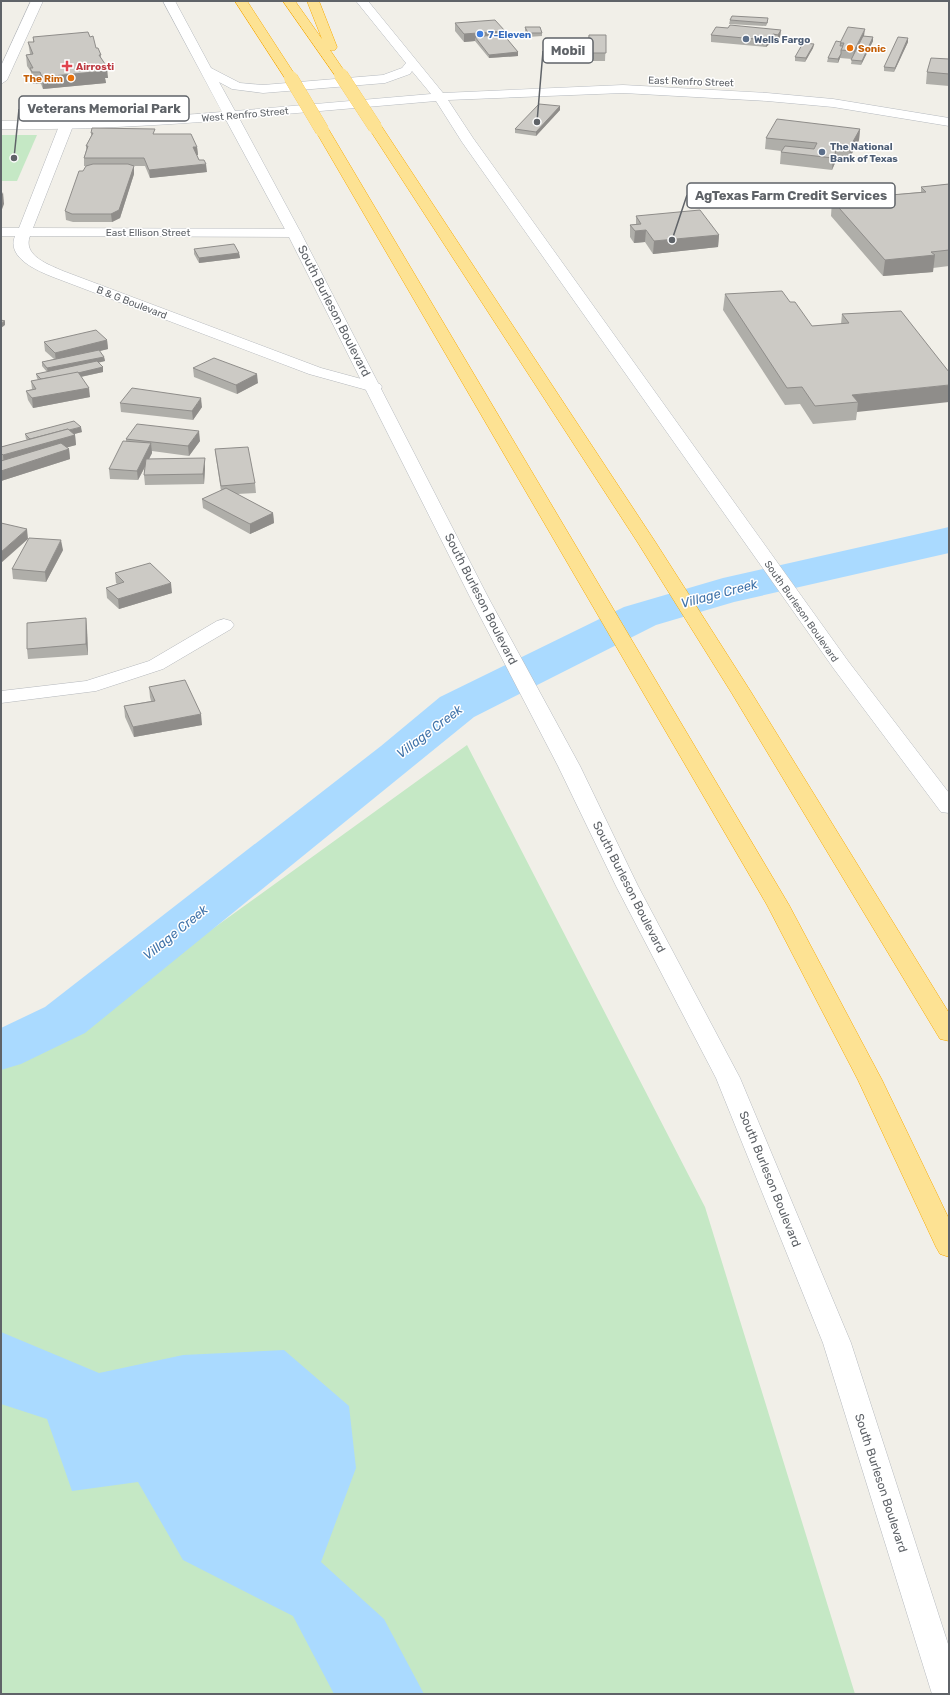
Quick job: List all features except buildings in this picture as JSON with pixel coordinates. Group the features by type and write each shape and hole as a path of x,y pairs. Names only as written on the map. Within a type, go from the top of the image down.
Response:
{"highway":[{"path":"241,1 322,130 778,905 870,1080 949,1247"},
{"path":"289,1 342,75 647,543 741,692 949,1033"},
{"path":"314,1 342,75"}],"main road":[{"path":"1,80 37,1"},
{"name":"South Burleson Boulevard","path":"169,1 294,233 479,597 569,766 627,886 732,1085 837,1344 948,1694"},
{"name":"South Burleson Boulevard","path":"362,1 436,91 467,139 841,665 949,807"},
{"path":"206,70 237,86 263,89 385,79 406,71 412,63"},
{"name":"East Renfro Street","path":"436,91 589,80 714,82"},
{"name":"East Renfro Street","path":"730,82 845,92"},
{"path":"623,89 654,86 754,90 765,88 767,85"},
{"name":"East Renfro Street","path":"436,91 501,92 623,89 759,96 825,102 949,122"},
{"name":"West Renfro Street","path":"1,125 66,126 142,123 227,109 436,91"},
{"path":"162,108 227,109"},
{"path":"1,115 131,111"},
{"name":"B & G Boulevard","path":"66,126 24,232 21,246 24,255 32,261 58,274 315,371 374,388"},
{"name":"East Ellison Street","path":"1,232 294,233"},
{"path":"1,697 89,687 156,665 224,624"}],"green space":[{"path":"1,135 37,135 17,181 1,181"},
{"path":"467,745 705,1207 855,1694 1,1694 1,1063 67,1034"}],"water":[{"path":"1,1332 99,1373 183,1355 284,1350 349,1406 356,1468 321,1562 384,1619 424,1694 334,1694 293,1616 183,1560 138,1482 72,1491 47,1419 1,1404"}],"waterway":[{"name":"Village Creek","path":"1,1051 65,1020 398,756 457,707 640,616 723,591 949,540"}],"place":[{"name":"7-Eleven","path":"480,34"},
{"name":"Wells Fargo","path":"746,39"},
{"name":"Sonic","path":"850,48"},
{"name":"Airrosti","path":"67,66"},
{"name":"The Rim","path":"71,78"},
{"name":"Mobil","path":"537,122"},
{"name":"The National Bank of Texas","path":"822,152"},
{"name":"Veterans Memorial Park","path":"14,158"},
{"name":"AgTexas Farm Credit Services","path":"672,240"}]}
